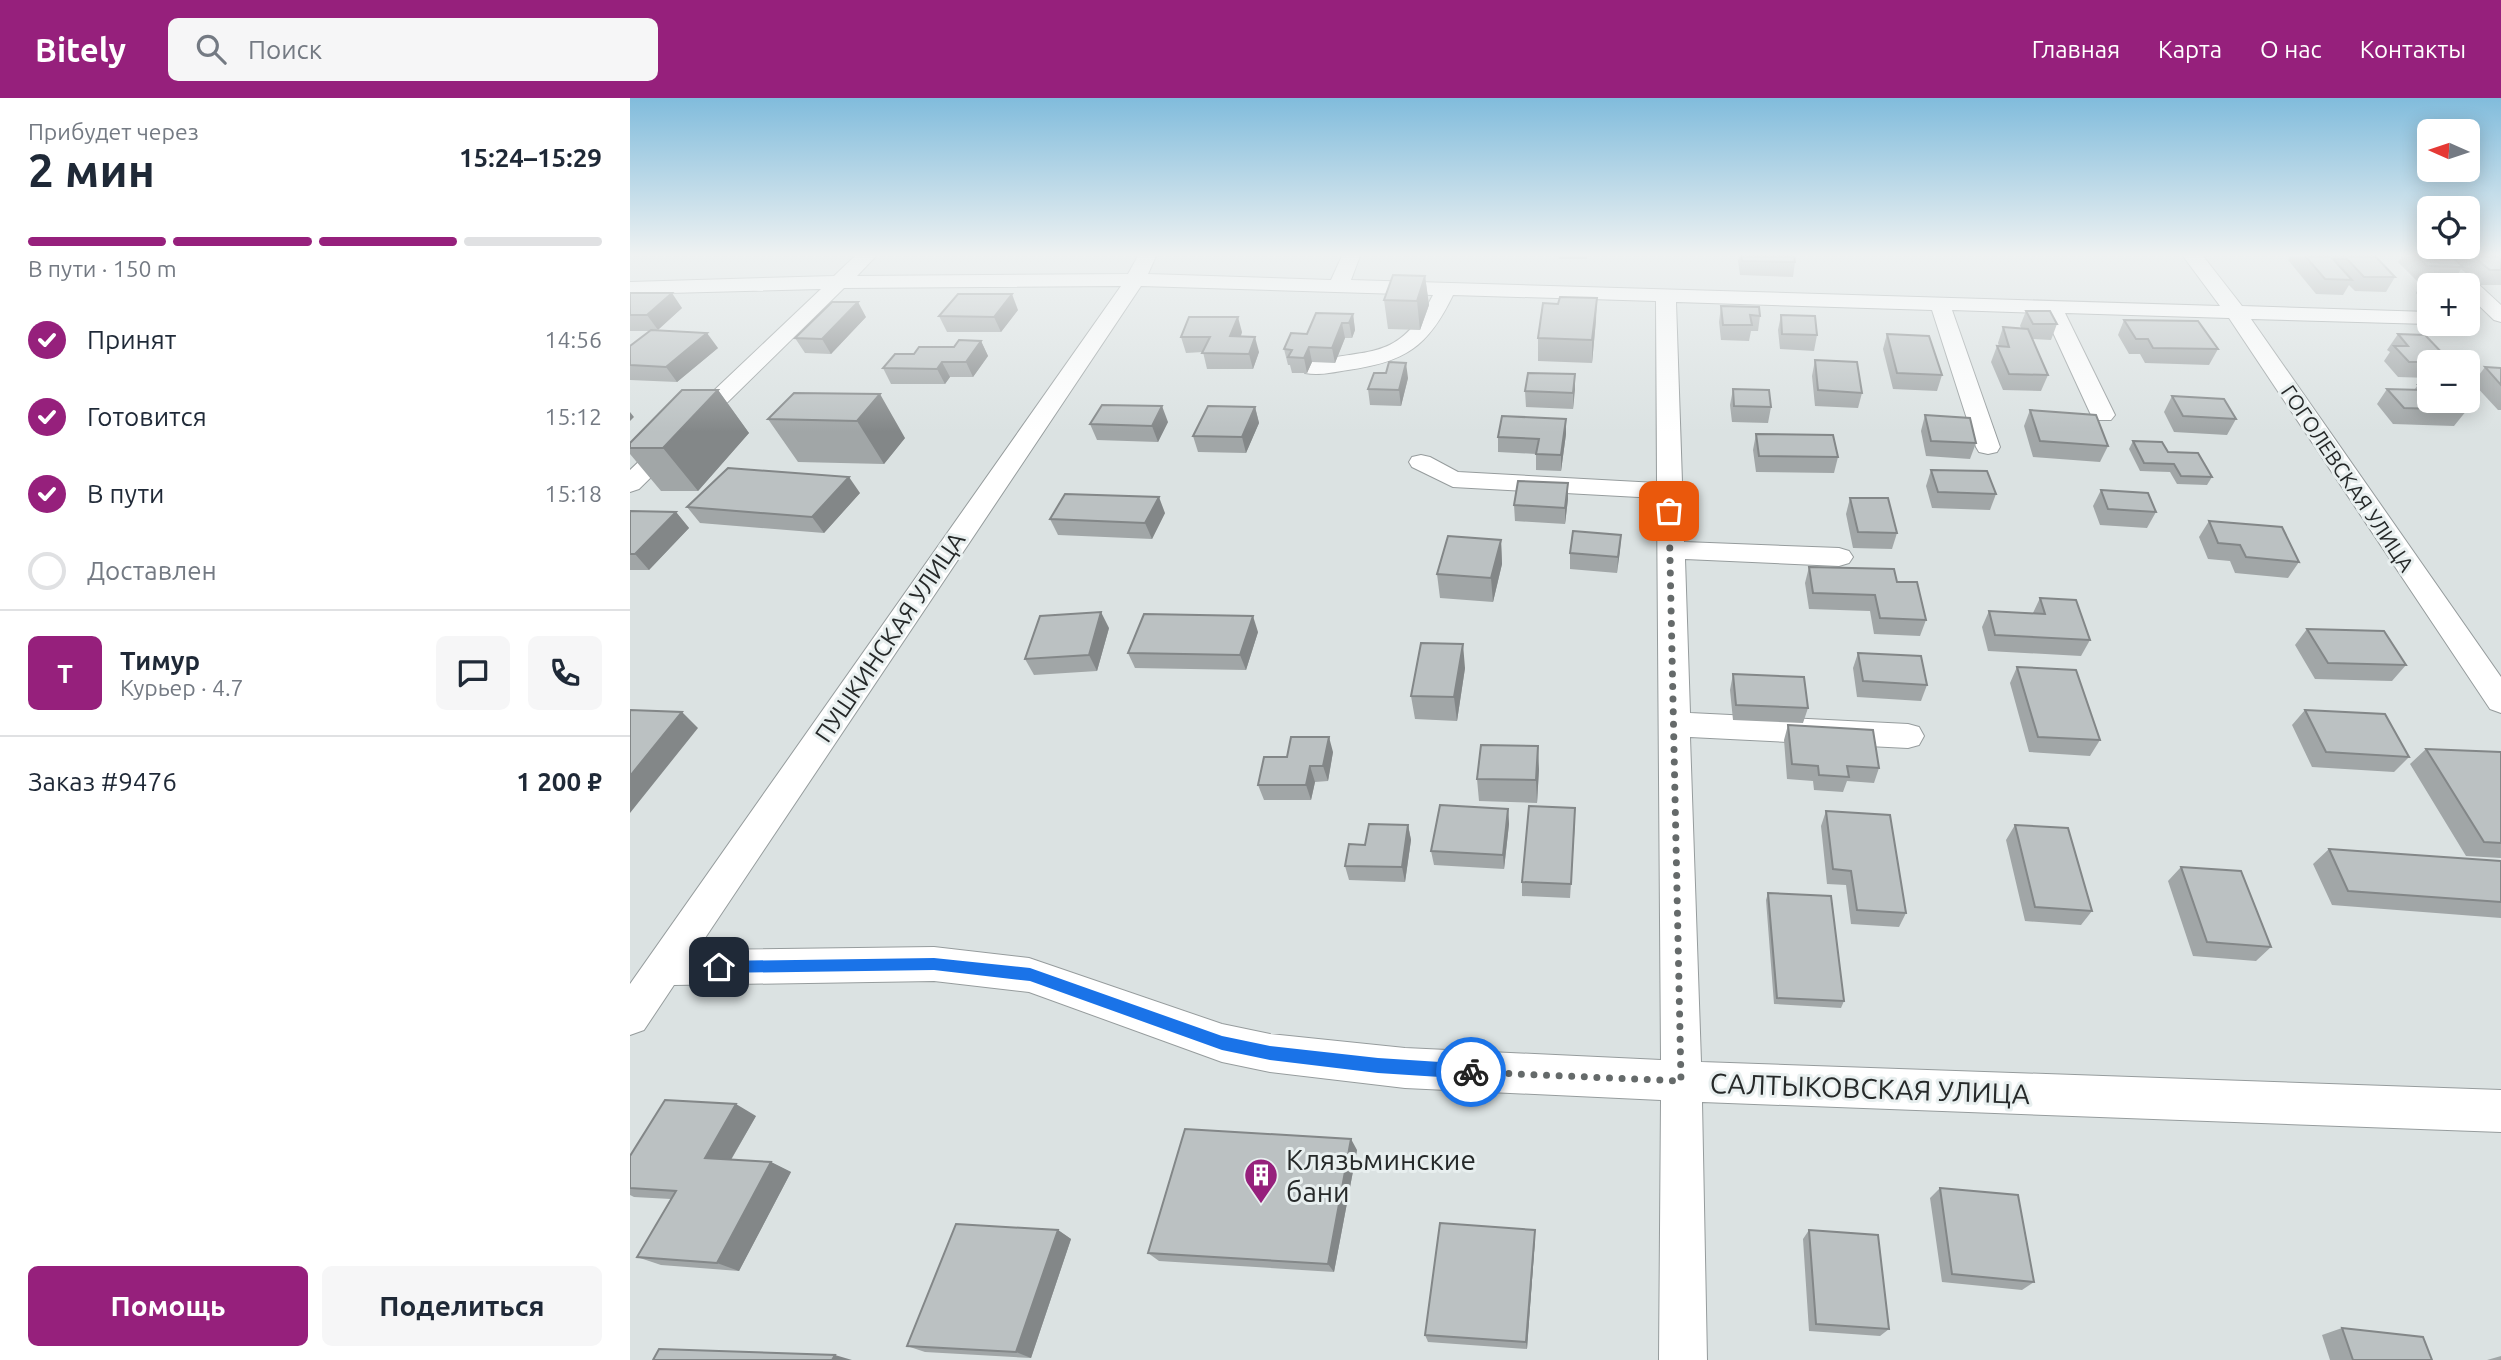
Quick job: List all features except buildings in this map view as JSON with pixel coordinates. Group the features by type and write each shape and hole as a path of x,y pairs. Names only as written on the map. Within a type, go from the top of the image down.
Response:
{"street":[{"path":"630,484 807,315"},
{"name":"ПУШКИНСКАЯ УЛИЦА","path":"630,1017 1109,315"},
{"path":"1313,368 1392,356 1420,336 1435,315"},
{"path":"1666,315 1681,1081 1683,1360"},
{"path":"1944,315 1988,447"},
{"path":"2055,315 2103,415"},
{"name":"ГОГОЛЕВСКАЯ УЛИЦА","path":"2237,315 2501,701"},
{"path":"2309,315 2417,318"},
{"path":"2480,320 2501,318"},
{"path":"1421,461 1453,479 1668,491"},
{"path":"1670,550 1839,557"},
{"path":"1673,724 1908,736"},
{"name":"САЛТЫКОВСКАЯ УЛИЦА","path":"665,968 934,964 1030,975 1222,1043 1270,1053 1405,1068 1681,1081 2501,1111"}],"way so far":[{"path":"1471,1072 1681,1081 1669,511"}],"place":[{"name":"Клязьминские бани","path":"1261,1205"}],"route":[{"path":"719,967 934,964 1030,975 1222,1043 1270,1053 1405,1068 1471,1072"}]}
